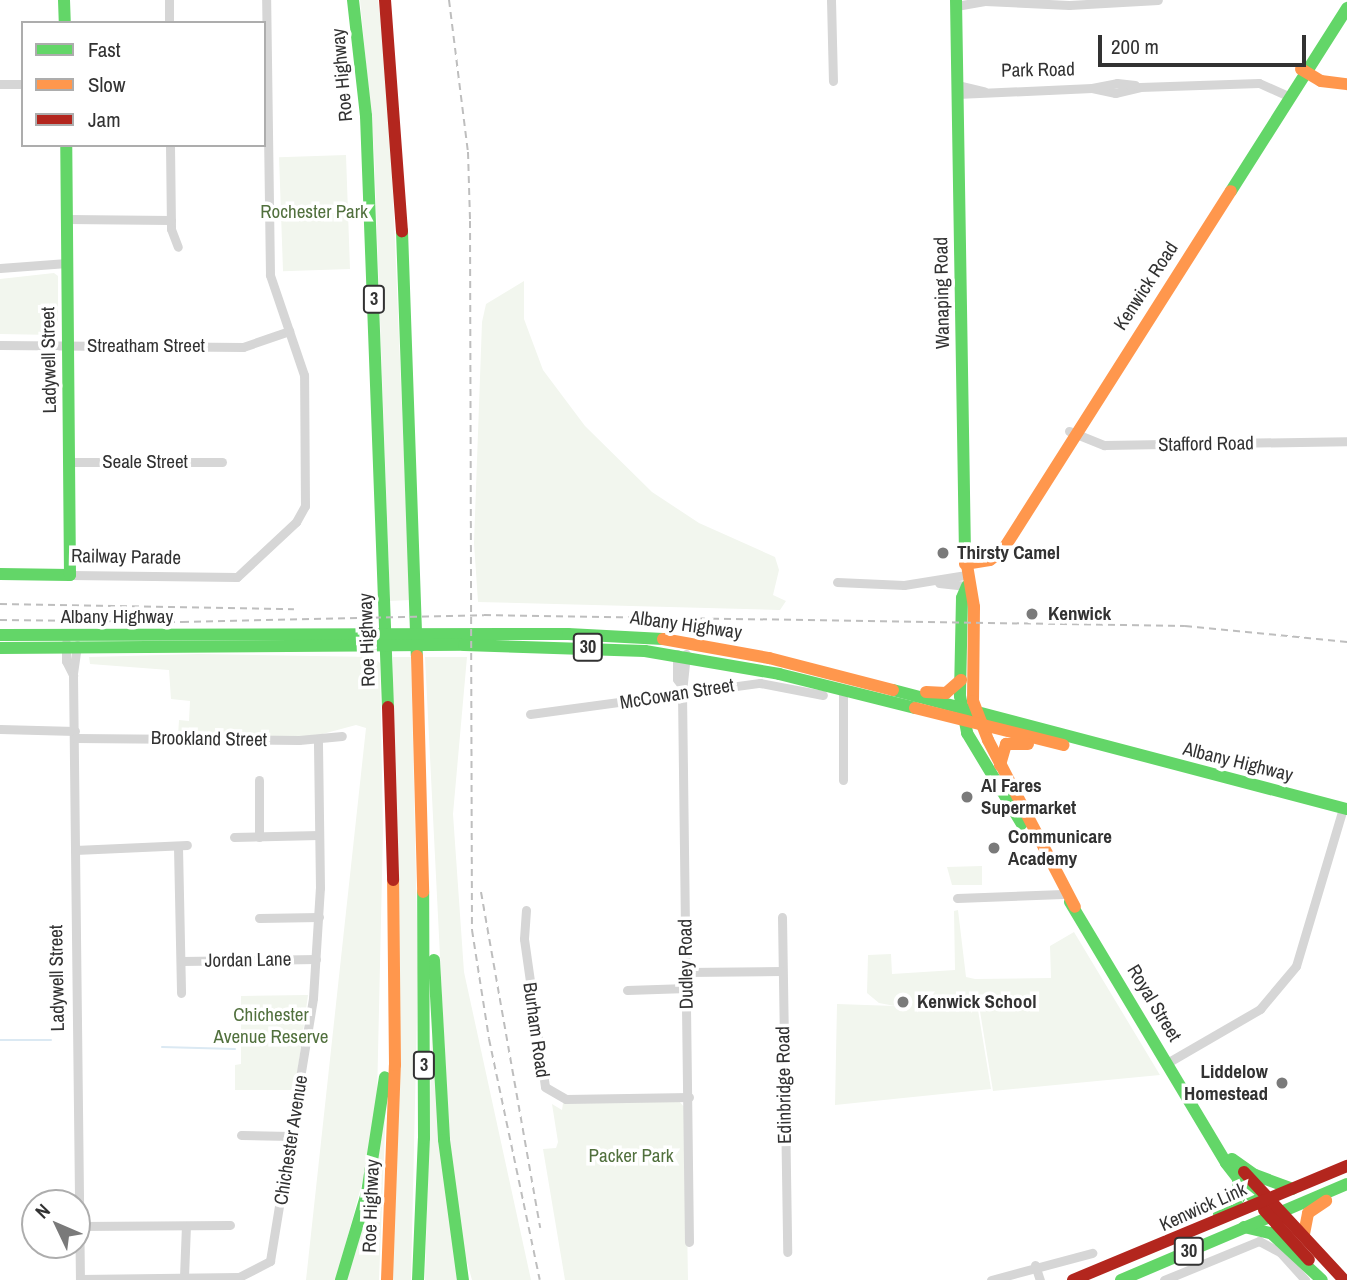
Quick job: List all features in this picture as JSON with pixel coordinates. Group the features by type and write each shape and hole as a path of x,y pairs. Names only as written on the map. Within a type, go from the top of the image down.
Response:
{"main road":[{"path":"64,0 65,21"},
{"name":"Roe Highway","path":"354,0 366,116 393,834 394,1005 387,1280"},
{"name":"3","path":"385,0 397,121 409,374 423,849 424,1138 418,1280"},
{"name":"Kenwick Road","path":"966,570 995,548 1072,433 1345,0"},
{"name":"Wanaping Road","path":"956,3 961,144 966,570 962,598 961,680 965,722"},
{"name":"Kenwick Road","path":"1303,70 1347,8"},
{"path":"1303,70 1326,83 1347,84"},
{"name":"Ladywell Street","path":"66,147 70,575"},
{"name":"Wanaping Road","path":"966,570 973,597 976,711"},
{"name":"Railway Parade","path":"0,574 70,575"},
{"name":"Albany Highway","path":"0,635 72,642"},
{"path":"961,658 975,645 962,636"},
{"name":"Albany Highway","path":"0,649 72,642 652,638 704,645 976,711 1345,812"},
{"name":"Albany Highway","path":"489,640 682,654 1345,812"},
{"path":"890,690 901,686 942,693 961,680"},
{"name":"Royal Street","path":"976,711 1000,765 1075,907 1167,1063 1228,1156 1323,1280"},
{"name":"Royal Street","path":"965,722 974,745 1063,894 1075,907"},
{"path":"1000,765 1003,747 1013,742 1086,750"},
{"path":"423,849 444,1140 463,1280"},
{"path":"341,1280 367,1194 394,1005"},
{"path":"1228,1156 1255,1175 1293,1189"},
{"name":"Royal Street","path":"1228,1156 1238,1180 1264,1202"},
{"name":"Kenwick Link","path":"1073,1280 1170,1243 1347,1166"},
{"path":"1170,1243 1193,1224 1231,1206 1241,1192 1238,1180"},
{"name":"Kenwick Link","path":"1121,1280 1347,1184"},
{"path":"1304,1234 1304,1220 1313,1207 1347,1190"},
{"name":"Royal Street","path":"1275,1214 1304,1234 1344,1280"},
{"path":"1244,1227 1271,1233 1323,1280"},
{"path":"460,1251 468,1280"}],"street":[{"path":"169,0 169,21"},
{"path":"266,0 270,275 289,331"},
{"path":"831,0 833,81"},
{"path":"956,3 1158,0"},
{"path":"0,84 21,84"},
{"name":"Park Road","path":"957,90 1092,88 1115,93 1140,88 1257,85 1285,99"},
{"path":"170,147 171,220 178,247"},
{"path":"67,219 171,220"},
{"path":"0,268 67,263"},
{"name":"Streatham Street","path":"0,345 243,347 289,331"},
{"name":"Railway Parade","path":"70,575 227,578 248,570 298,519 306,501 305,381 289,331"},
{"name":"Stafford Road","path":"1072,433 1104,445 1347,441"},
{"name":"Seale Street","path":"69,462 222,462"},
{"path":"837,582 939,583 966,570"},
{"path":"652,638 682,654 704,645"},
{"name":"Ladywell Street","path":"72,642 79,1189"},
{"name":"Dudley Road","path":"682,654 690,1242"},
{"name":"McCowan Street","path":"530,714 682,690 760,683 823,695"},
{"path":"843,691 843,780"},
{"name":"Brookland Street","path":"0,729 75,734 318,740 342,736"},
{"name":"Chichester Avenue","path":"80,1280 239,1277 270,1261 316,960 319,917 318,740"},
{"path":"259,780 259,837"},
{"path":"1167,1063 1260,1009 1297,966 1345,812"},
{"path":"234,837 319,835"},
{"path":"75,850 183,846 181,993"},
{"path":"957,898 1063,894"},
{"name":"Burham Road","path":"526,910 524,939 545,1087 566,1100 689,1097"},
{"path":"259,918 319,917"},
{"name":"Edinbridge Road","path":"782,917 787,1252"},
{"name":"Jordan Lane","path":"181,961 316,960"},
{"path":"687,972 782,971"},
{"path":"628,990 687,988"},
{"path":"241,1135 291,1136"},
{"path":"91,1226 230,1225"},
{"path":"184,1277 186,1226"},
{"path":"1164,1280 1259,1241 1280,1252 1305,1280"},
{"path":"991,1280 1035,1265 1092,1253"},
{"name":"Ladywell Street","path":"80,1259 80,1280"},
{"path":"1035,1265 1040,1280"},
{"path":"1025,1268 1029,1280"}],"green space":[{"path":"360,0 378,0 388,75 410,600 390,601 374,149"},
{"name":"Rochester Park","path":"346,155 350,269 283,271 279,157"},
{"path":"54,273 58,276 58,330 54,335 0,334 0,279"},
{"path":"524,281 524,319 543,370 585,426 652,492 699,523 775,557 779,570 773,595 786,601 780,610 478,602 474,543 482,322 486,304"},
{"path":"199,654 373,657 380,663 383,831 377,1098 366,1168 336,1280 306,1280 366,728 356,725 315,736 178,736 179,720 189,721 190,701 171,699 169,670 90,664 89,657"},
{"path":"393,657 411,657 418,969 411,1280 392,1280"},
{"path":"425,657 467,657 453,814 464,972 531,1280 472,1280 465,1255 450,1156"},
{"path":"982,866 982,885 952,885 947,867"},
{"path":"958,910 966,977 975,979 1051,978 1050,946 1074,932 1160,1075 993,1091 978,999 978,1008 969,1009 978,1010 991,1089 835,1105 837,1004 895,1006 879,1003 867,993 868,955 891,954 892,974 955,970 954,911"},
{"name":"Chichester Avenue Reserve","path":"308,995 295,1090 235,1090 235,1065 241,1064 241,996"},
{"path":"432,1032 460,1280 425,1280"},
{"name":"Packer Park","path":"679,1101 685,1108 688,1280 565,1280 543,1149 556,1148 558,1142 552,1104 562,1110 563,1103"},
{"path":"386,1106 379,1280 344,1280"}],"waterway":[{"path":"0,1040 51,1040"},
{"path":"162,1047 235,1049"}],"railway":[{"path":"449,0 468,152 470,221 472,930 489,1039 540,1280"},
{"path":"0,604 294,609"},
{"path":"0,620 182,622 484,615 1185,626 1347,642"},
{"path":"481,892 540,1228"}],"traffic: fast":[{"path":"64,0 65,21"},
{"path":"353,0 366,116 388,707"},
{"path":"956,0 965,553"},
{"path":"1231,191 1347,8"},
{"path":"0,574 70,575 66,147"},
{"path":"402,231 417,656"},
{"path":"967,586 962,598 960,696 967,733 1022,824"},
{"path":"0,635 568,634 663,639"},
{"path":"0,648 464,645 645,651 779,674 915,708"},
{"path":"893,690 1347,809"},
{"path":"418,1280 424,1138 423,892"},
{"path":"1070,902 1226,1163 1258,1204"},
{"path":"434,960 444,1140 463,1280"},
{"path":"341,1280 367,1193 385,1077"},
{"path":"1232,1159 1255,1175 1293,1189"},
{"path":"1219,1214 1239,1198 1238,1180"},
{"path":"1121,1280 1347,1184"},
{"path":"1244,1227 1271,1233 1322,1280"}],"traffic: slow":[{"path":"1301,69 1321,81 1347,84"},
{"path":"965,564 990,560 1003,550 1231,191"},
{"path":"965,553 974,607 973,701 988,740 1075,907"},
{"path":"663,639 769,658 893,690"},
{"path":"417,656 423,892"},
{"path":"926,692 946,693 961,680"},
{"path":"915,708 1063,745"},
{"path":"1000,765 1006,744 1028,744"},
{"path":"387,1280 395,1065 393,880"},
{"path":"1304,1234 1308,1213 1326,1201"}],"traffic: jam":[{"path":"385,0 402,231"},
{"path":"388,707 393,880"},
{"path":"1073,1280 1347,1166"},
{"path":"1244,1172 1269,1199"},
{"path":"1269,1199 1344,1280"},
{"path":"1264,1210 1309,1260"}],"place":[{"name":"Thirsty Camel","path":"943,553"},
{"name":"Kenwick","path":"1032,614"},
{"name":"Al Fares Supermarket","path":"967,797"},
{"name":"Communicare Academy","path":"994,848"},
{"name":"Kenwick School","path":"903,1002"},
{"name":"Liddelow Homestead","path":"1282,1083"}]}
